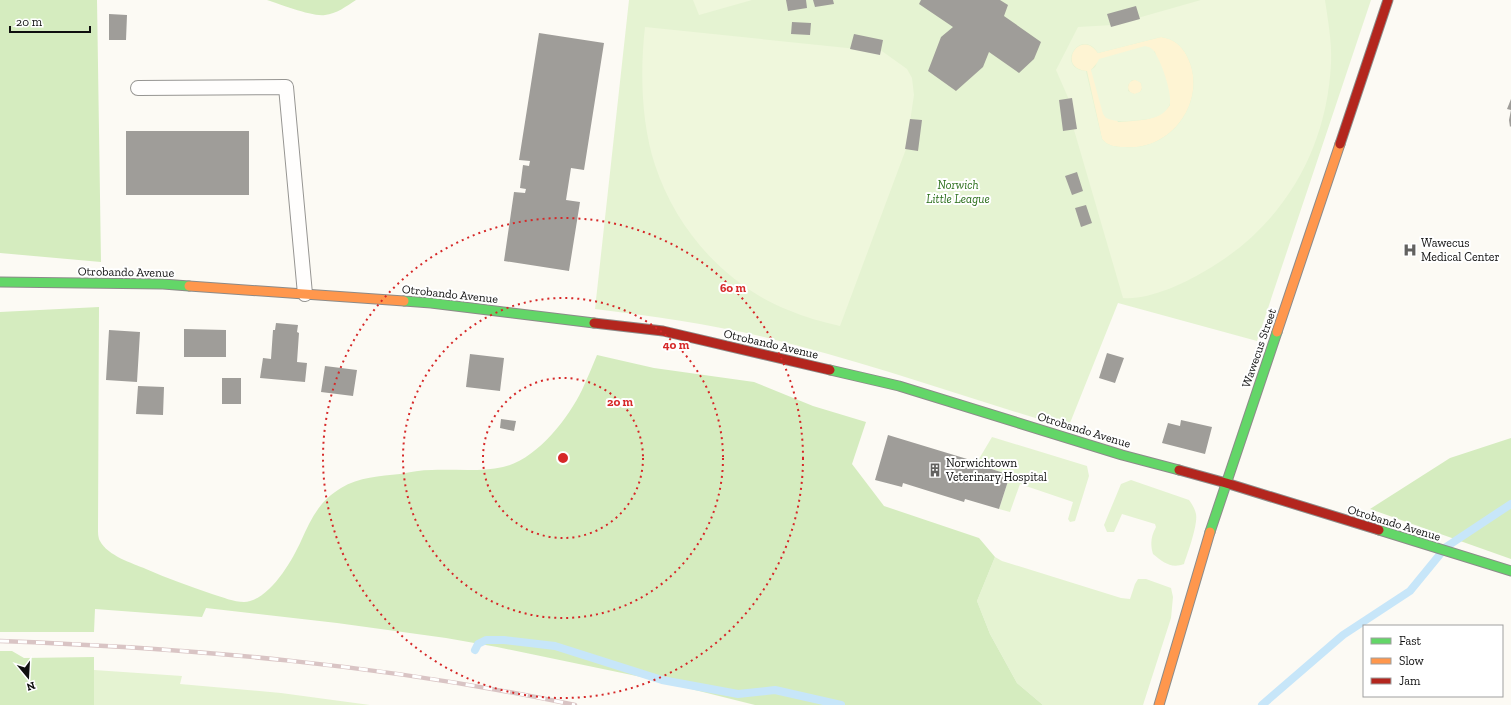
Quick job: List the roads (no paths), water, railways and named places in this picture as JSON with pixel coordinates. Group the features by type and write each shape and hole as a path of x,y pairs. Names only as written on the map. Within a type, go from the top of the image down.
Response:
{"street":[{"name":"Wawecus Street","path":"1159,705 1226,483 1388,0"},
{"name":"Otrobando Avenue","path":"0,282 163,284 431,303 663,331 899,386 1122,455 1226,483 1511,571"}],"lane":[{"path":"138,88 286,87 305,294"}],"waterway":[{"path":"1262,705 1343,635 1410,591 1446,547 1511,504"},
{"path":"475,650 478,644 486,640 504,640 555,646 662,680 738,694 775,690 841,705"}],"railway":[{"path":"0,641 145,648 361,669 433,679 575,705"}],"place":[{"name":"Wawecus Medical Center","path":"1410,250"},
{"name":"Norwichtown Veterinary Hospital","path":"935,470"}],"park label":[{"name":"Norwich Little League","path":"958,192"}]}
